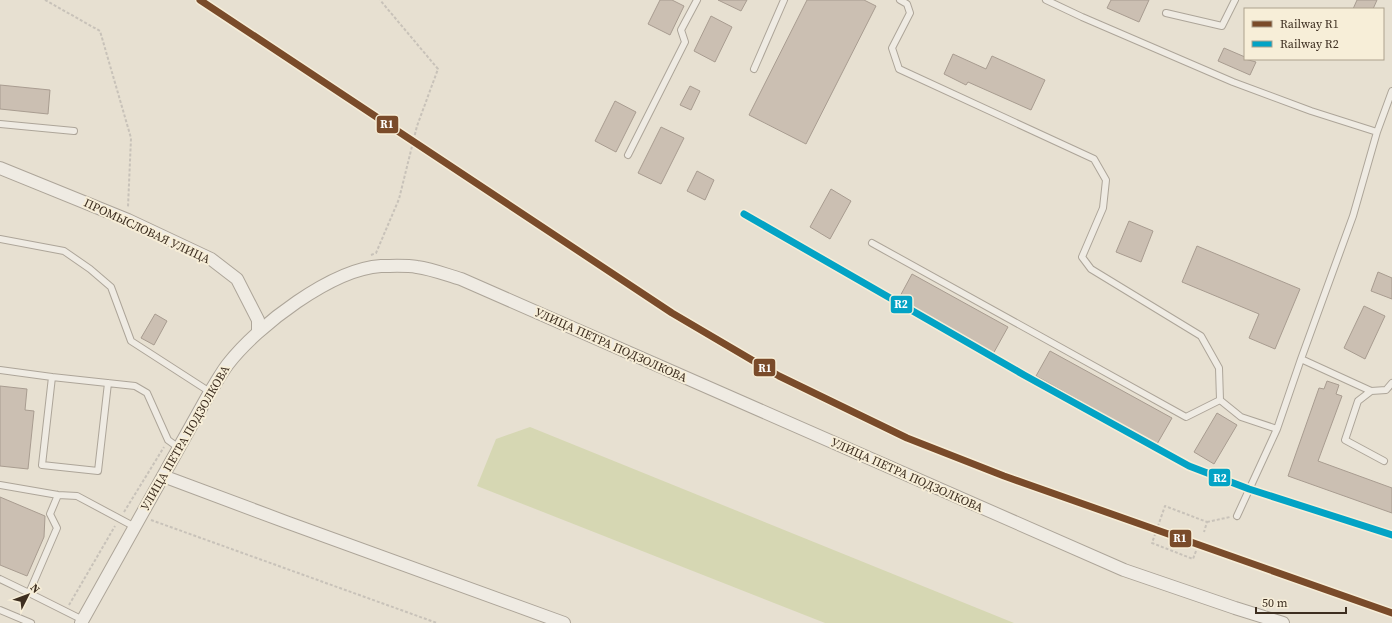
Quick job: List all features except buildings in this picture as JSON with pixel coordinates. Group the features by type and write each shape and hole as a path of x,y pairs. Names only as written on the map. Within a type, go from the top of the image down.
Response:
{"street":[{"name":"ПРОМЫСЛОВАЯ УЛИЦА","path":"0,168 128,220 211,259 237,279 258,320 258,331"},
{"name":"УЛИЦА ПЕТРА ПОДЗОЛКОВА","path":"82,622 140,516 227,364 258,331 301,298 340,278 363,269 380,266 418,267 462,279 1124,570 1283,623"},
{"path":"163,476 564,623"}],"lane":[{"path":"628,156 685,42 681,30 697,0"},
{"path":"754,69 784,0"},
{"path":"900,0 907,4 910,14 892,48 899,69 1094,159 1106,180 1103,208 1082,257 1091,269 1201,336 1219,368 1220,400 1241,417 1277,429"},
{"path":"1046,0 1233,82 1311,111 1377,132"},
{"path":"1166,13 1222,26 1235,0"},
{"path":"1237,516 1277,429 1353,216 1377,132 1392,91"},
{"path":"0,124 74,131"},
{"path":"0,240 64,251 90,269 112,287 131,341 210,392"},
{"path":"872,243 1186,417 1220,400"},
{"path":"1301,359 1371,391 1386,390 1392,382"},
{"path":"0,370 136,386 147,393 168,440 179,448"},
{"path":"52,377 42,465 98,471 108,383"},
{"path":"1371,391 1358,401 1345,440 1384,461"},
{"path":"0,485 58,495 77,496 135,527"},
{"path":"29,593 57,528 50,514 58,495"},
{"path":"0,579 82,622"},
{"path":"0,610 31,623"}],"path":[{"path":"45,0 100,31 131,138 128,220"},
{"path":"376,253 399,199 417,126 438,69 380,0"},
{"path":"1196,551 1193,559 1152,543 1165,506 1208,522 1237,516"},
{"path":"140,516 437,623"},
{"path":"1204,532 1208,522"}],"green space":[{"path":"530,427 1014,623 825,623 477,486 496,439"}],"railway":[{"path":"744,214 1024,375 1189,466 1249,489 1392,535"}],"rail line":[{"name":"R1","path":"200,0 672,313 779,376 907,438 1004,476 1392,613"},
{"name":"R2","path":"744,214 1024,375 1189,466 1249,489 1392,535"}]}
